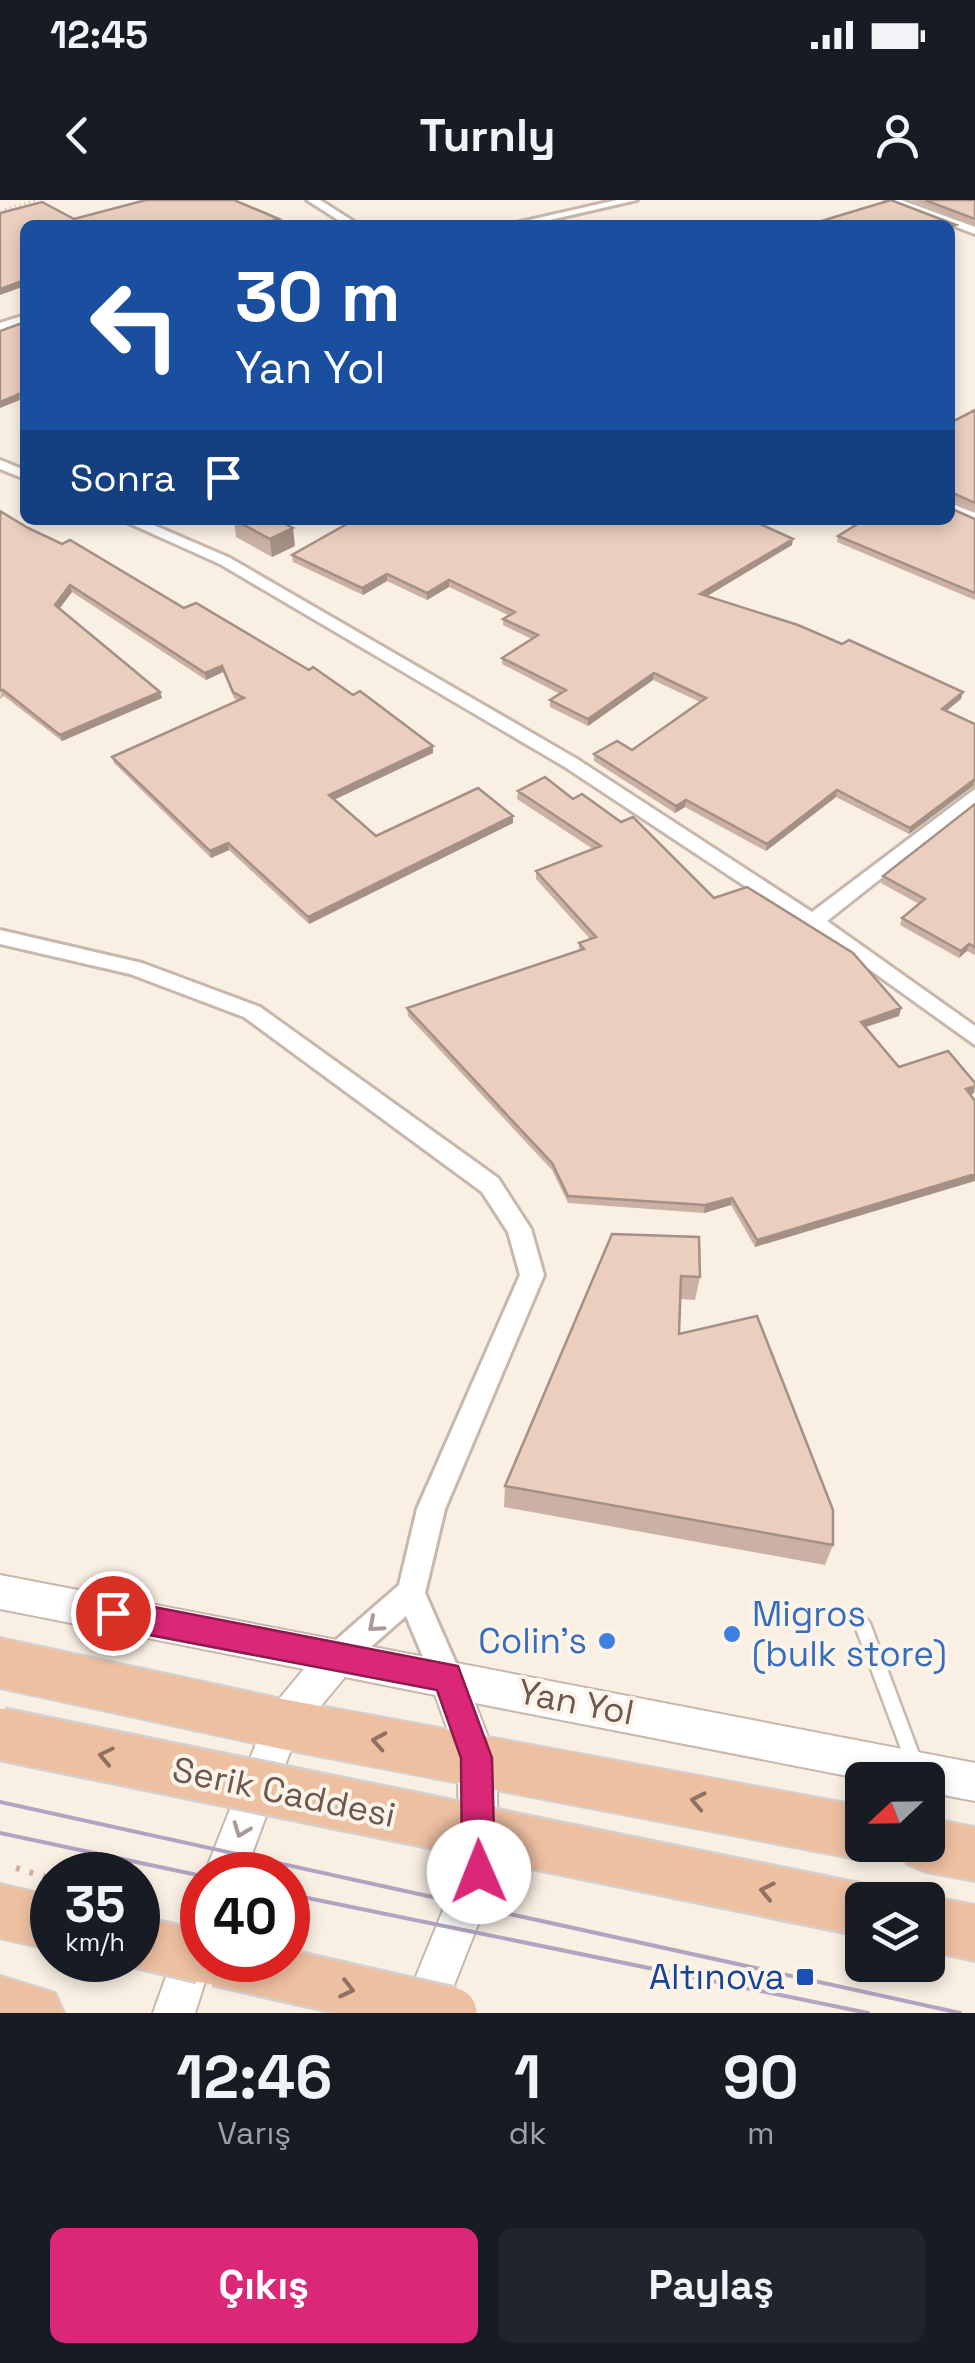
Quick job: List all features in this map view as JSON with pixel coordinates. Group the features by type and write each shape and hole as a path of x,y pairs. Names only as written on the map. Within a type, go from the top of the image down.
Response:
{"highway":[{"path":"0,1663 282,1724 845,1830"},
{"name":"Serik Caddesi","path":"0,1734 845,1907"},
{"path":"945,1848 975,1854"},
{"path":"8,1889 30,1906"},
{"path":"945,1927 975,1933"},
{"path":"310,1981 451,2013"},
{"path":"0,2005 35,2013"}],"street":[{"path":"312,200 346,220"},
{"path":"536,220 632,200"},
{"path":"891,200 945,220"},
{"path":"139,525 224,562 570,763 813,922 975,1038"},
{"path":"813,922 975,795"},
{"path":"0,937 135,968 252,1012 340,1072 490,1185 519,1229 532,1275 431,1510 412,1593 477,1758 479,1872 422,2013"},
{"name":"Yan Yol","path":"0,1592 878,1762"},
{"path":"233,1852 282,1724 339,1656 412,1593"},
{"name":"Yan Yol","path":"945,1776 975,1782"},
{"path":"174,2013 184,1982"}],"lane":[{"path":"862,1626 915,1762"}],"path":[{"path":"5,209 38,200"}],"building":[{"path":"146,200 234,200 279,219 20,220 20,282 0,289 0,213 42,202 74,219"},
{"path":"891,200 943,220 825,220"},
{"path":"925,200 975,200 975,219"},
{"path":"20,324 20,395 0,402 0,331"},
{"path":"975,410 975,503 955,494 955,420"},
{"path":"955,510 975,519 975,593 838,536 856,525 955,525"},
{"path":"0,511 62,544 70,540 184,608 196,603 309,670 313,667 353,695 360,691 433,746 329,795 376,836 478,788 513,816 308,917 228,843 210,851 112,757 244,698 233,692 222,666 205,673 70,585 55,605 160,692 60,735 0,691"},
{"path":"244,525 293,528 270,539"},
{"path":"345,525 762,525 793,539 700,594 798,625 842,644 849,640 963,692 942,709 975,724 975,779 910,828 837,790 767,844 686,800 676,806 594,754 617,741 632,750 706,698 654,673 588,719 550,700 566,690 502,658 538,635 503,619 515,612 449,580 427,593 387,574 362,588 292,555"},
{"path":"545,777 573,799 582,794 621,822 633,817 714,898 747,887 853,953 901,1008 861,1022 899,1067 948,1051 975,1083 966,1089 975,1101 975,1174 757,1240 732,1198 705,1205 568,1196 552,1163 407,1008 584,949 579,943 596,937 536,871 601,846 518,791"},
{"path":"975,804 975,947 969,944 961,951 902,918 925,899 883,876"},
{"path":"612,1234 699,1237 700,1277 681,1276 679,1334 757,1316 833,1510 833,1545 505,1486"}],"tram line":[{"path":"0,1802 960,2013"},
{"path":"0,1833 180,1871"},
{"path":"310,1899 868,2013"}],"place":[{"name":"Migros (bulk store)","path":"732,1634"},
{"name":"Colin's","path":"607,1641"},
{"name":"Altınova","path":"805,1977"}],"route":[{"path":"113,1613 448,1677 477,1758 479,1872"}]}
